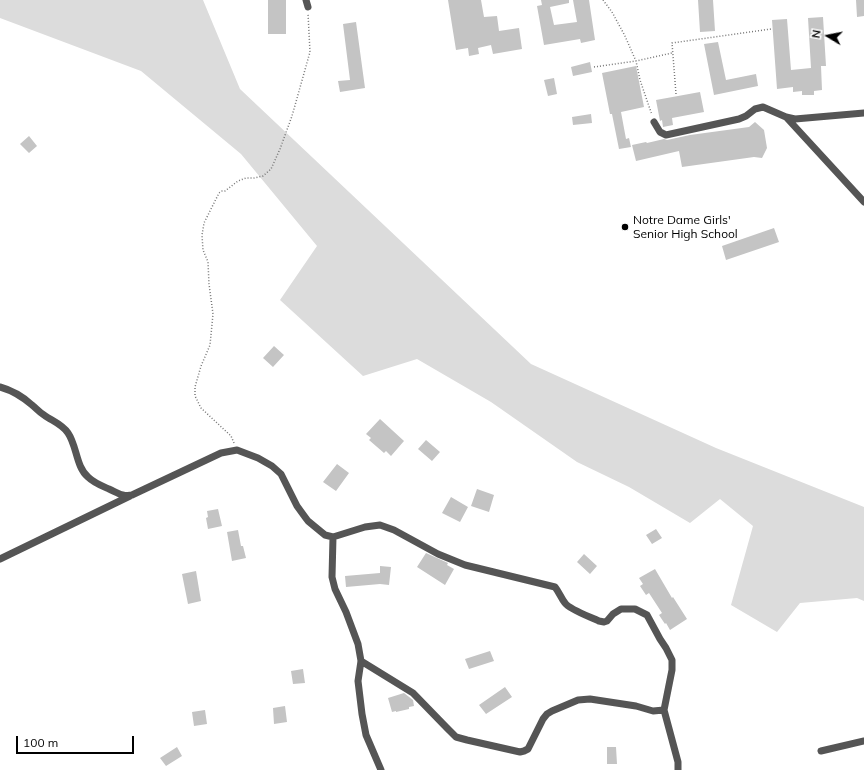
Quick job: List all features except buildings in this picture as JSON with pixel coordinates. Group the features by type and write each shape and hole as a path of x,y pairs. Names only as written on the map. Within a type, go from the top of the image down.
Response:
{"street":[{"path":"654,122 660,132 666,134 739,119 755,109 763,107 786,117 795,119 864,113"},
{"path":"786,117 864,202"},
{"path":"0,387 22,398 43,415 61,425 73,442 82,471 87,477 121,495 132,495"},
{"path":"0,559 221,452 237,450 258,458 272,466 281,474 297,506 308,521 325,535 333,537 365,527 380,525 394,530 438,554 465,565 555,587 569,608 599,621 607,621 613,614 621,609 635,609 647,615 672,660 672,670 664,710 678,762 678,770"},
{"path":"333,537 332,577 358,644 361,661 358,681 362,714 366,735 381,770"},
{"path":"361,661 413,693 456,737 520,752 528,749 543,718 547,714 578,700 590,699 636,706 653,711 664,710"},
{"path":"821,751 864,741"}],"path":[{"path":"603,0 612,12 625,36 636,61 640,80 654,122"},
{"path":"237,450 231,436 201,408 195,396 195,387 201,366 210,345 213,314 208,284 208,262 203,250 202,235 204,223 222,191 246,178 263,176 272,169 292,116 310,52 307,3"},
{"path":"676,94 672,43 770,29"},
{"path":"594,67 636,61 672,53"}],"shaded area":[{"path":"0,0 203,0 240,89 531,364 716,448 864,507 864,601 857,598 800,603 777,632 731,605 753,526 720,499 690,523 629,487 577,462 491,402 417,359 363,376 280,300 317,246 241,154 141,71 0,18"}],"place":[{"name":"Notre Dame Girls' Senior High School","path":"625,227"}]}
